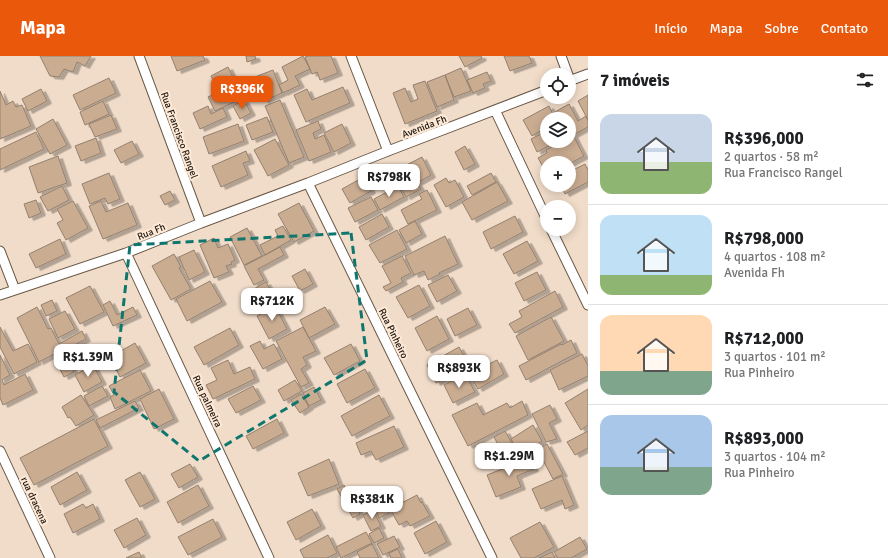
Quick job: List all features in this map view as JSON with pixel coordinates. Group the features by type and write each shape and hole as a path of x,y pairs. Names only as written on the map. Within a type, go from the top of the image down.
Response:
{"street":[{"name":"Rua Francisco Rangel","path":"139,56 201,223"},
{"path":"351,56 388,151"},
{"path":"561,56 565,68"},
{"path":"576,77 588,74"},
{"name":"Avenida Fh","path":"308,183 540,93"},
{"path":"495,110 540,205"},
{"name":"Rua Fh","path":"0,295 126,253 308,183"},
{"name":"Rua Pinheiro","path":"308,183 492,558"},
{"path":"555,236 588,305"},
{"path":"0,251 15,290"},
{"name":"Rua palmeira","path":"126,253 269,558"},
{"name":"rua dracena","path":"0,451 50,558"}],"highlighted area":[{"path":"351,233 367,360 199,461 114,392 130,245"}],"building":[{"path":"40,56 91,56 85,66 77,62 73,72 64,69 59,77 50,76"},
{"path":"171,56 203,56 205,60 177,71"},
{"path":"246,56 255,56 256,59 247,62"},
{"path":"303,56 310,69 295,76 300,85 283,93 279,85 288,80 282,67"},
{"path":"331,56 338,73 320,80 317,72 312,74 305,57"},
{"path":"459,56 481,56 482,58 465,67"},
{"path":"504,56 529,56 532,63 510,71"},
{"path":"228,67 234,79 217,88 211,76"},
{"path":"461,68 471,91 454,97 445,75"},
{"path":"273,70 282,93 264,101 255,77"},
{"path":"487,72 491,81 483,84 485,88 473,93 467,80"},
{"path":"445,75 454,100 437,107 427,82"},
{"path":"109,78 116,93 80,110 73,95"},
{"path":"425,81 437,111 405,124 393,93 405,88 411,102 418,99 413,85"},
{"path":"240,82 247,96 215,111 208,97"},
{"path":"343,87 350,103 306,122 294,95 307,89 312,100"},
{"path":"41,89 47,101 28,111 22,99"},
{"path":"0,91 6,105 13,101 16,107 22,105 31,126 0,139"},
{"path":"588,95 588,120 578,101"},
{"path":"244,100 251,113 240,119 233,106"},
{"path":"280,100 304,157 289,163 265,106"},
{"path":"103,101 109,114 85,125 80,112"},
{"path":"569,104 573,112 555,112"},
{"path":"208,106 211,114 223,108 227,117 200,129 193,113"},
{"path":"549,106 552,112 540,112 540,131 532,136 523,120"},
{"path":"111,115 117,129 95,137 89,124"},
{"path":"586,116 588,127 576,133 576,117 578,121"},
{"path":"267,117 273,132 252,140 246,125"},
{"path":"53,119 67,145 50,154 36,129"},
{"path":"318,121 321,129 313,133 315,139 324,135 331,152 309,161 296,130"},
{"path":"238,124 244,141 209,154 203,137"},
{"path":"342,124 351,143 334,152 324,133"},
{"path":"36,132 44,149 0,170 0,149"},
{"path":"540,134 540,148 545,148 537,152 531,139"},
{"path":"96,138 101,153 81,161 75,146"},
{"path":"275,139 289,165 268,176 254,150"},
{"path":"132,141 139,154 121,163 114,150"},
{"path":"576,141 584,156 576,160 576,156 542,156 547,153 546,150 550,148 576,148"},
{"path":"465,146 475,164 464,170 455,152"},
{"path":"246,151 250,161 243,163 248,175 221,187 212,166"},
{"path":"58,156 67,183 38,193 29,167"},
{"path":"422,157 431,175 417,183 421,189 406,197 393,172"},
{"path":"585,164 588,170 588,182 576,188 576,168"},
{"path":"109,173 120,199 108,204 105,198 90,204 82,184"},
{"path":"491,173 496,182 472,195 467,186"},
{"path":"369,174 373,181 368,184 371,191 350,203 342,189"},
{"path":"446,178 449,183 455,180 464,197 446,207 434,185"},
{"path":"497,182 508,201 472,220 462,202"},
{"path":"62,186 69,200 48,211 40,197"},
{"path":"398,186 404,197 380,210 374,199"},
{"path":"427,190 437,210 408,224 401,210 422,199 419,194"},
{"path":"170,191 175,200 165,205 160,196"},
{"path":"371,197 378,210 355,222 348,208"},
{"path":"36,200 41,213 29,218 24,204"},
{"path":"73,201 88,228 66,240 57,223 63,220 57,209"},
{"path":"101,201 106,212 128,203 137,225 103,239 89,206"},
{"path":"299,203 314,231 294,242 278,214"},
{"path":"382,214 389,227 366,240 359,227"},
{"path":"515,216 523,232 491,249 483,232"},
{"path":"415,221 422,234 406,243 399,230"},
{"path":"283,226 291,240 265,255 260,245 278,236 275,230"},
{"path":"247,228 262,256 244,265 230,237"},
{"path":"397,230 407,249 380,263 369,245"},
{"path":"445,236 458,264 428,280 424,271 414,275 405,256"},
{"path":"214,238 218,248 228,244 235,260 231,262 232,264 226,266 229,272 214,278 200,245"},
{"path":"60,239 66,254 36,268 29,254"},
{"path":"527,241 538,261 514,274 503,254"},
{"path":"280,247 284,255 258,269 264,280 254,285 244,266"},
{"path":"194,250 205,272 189,280 179,257"},
{"path":"174,254 181,267 179,268 191,289 171,300 152,266"},
{"path":"402,256 411,273 401,278 403,282 386,291 383,287 391,283 382,266"},
{"path":"305,269 313,284 300,291 292,276"},
{"path":"537,272 546,290 524,301 515,283"},
{"path":"448,275 457,291 437,302 428,285"},
{"path":"210,281 222,302 187,321 176,299"},
{"path":"266,282 278,303 265,311 252,290"},
{"path":"419,285 430,306 408,318 396,297"},
{"path":"90,286 104,312 80,324 66,298"},
{"path":"555,291 563,307 515,333 509,324 522,317 519,311"},
{"path":"52,300 57,311 46,316 41,305"},
{"path":"110,301 117,315 133,307 137,315 113,326 103,305"},
{"path":"275,306 287,329 269,339 257,316"},
{"path":"37,307 48,329 51,328 62,350 39,362 17,318"},
{"path":"325,307 335,324 309,338 300,320"},
{"path":"468,308 477,325 455,336 447,319"},
{"path":"65,311 75,329 58,338 49,319"},
{"path":"437,316 449,339 427,351 415,328"},
{"path":"551,317 564,341 528,360 516,336"},
{"path":"0,327 13,351 28,344 37,362 14,374 0,347"},
{"path":"303,327 316,351 303,357 307,365 301,369 309,383 301,387 276,341"},
{"path":"230,328 239,345 204,365 194,347"},
{"path":"82,331 86,339 63,351 59,344"},
{"path":"571,340 577,353 526,380 519,366"},
{"path":"260,341 264,349 274,344 282,359 263,369 250,346"},
{"path":"135,343 146,363 120,377 110,357"},
{"path":"351,344 360,361 334,375 324,358"},
{"path":"459,347 471,369 449,381 447,377 436,383 427,365"},
{"path":"64,353 74,372 64,377 54,358"},
{"path":"582,354 588,366 588,376 559,390 550,370"},
{"path":"0,355 10,375 2,380 4,385 25,374 33,390 3,405 0,398"},
{"path":"228,360 234,374 250,367 255,379 213,399 206,385 217,380 211,368"},
{"path":"497,360 504,374 478,389 469,374"},
{"path":"93,365 102,382 84,392 75,375"},
{"path":"365,369 375,388 347,403 337,384"},
{"path":"140,370 151,391 115,409 110,397 114,395 109,386"},
{"path":"465,374 475,392 453,403 444,385"},
{"path":"295,380 302,391 284,401 278,390"},
{"path":"102,386 108,396 89,406 84,396"},
{"path":"253,386 261,400 236,413 228,399"},
{"path":"314,387 321,400 309,406 303,393"},
{"path":"159,389 174,419 154,429 140,399"},
{"path":"588,389 588,425 581,430 565,403"},
{"path":"301,394 309,407 300,413 291,400"},
{"path":"81,395 94,415 76,426 70,417 68,418 62,407"},
{"path":"379,395 390,416 352,436 341,416"},
{"path":"135,401 139,408 100,428 96,420"},
{"path":"522,401 528,415 468,446 452,415 477,403 483,415 507,403 510,408"},
{"path":"550,405 557,419 549,423 557,439 546,442 532,414"},
{"path":"94,419 108,446 34,485 20,458"},
{"path":"277,419 284,433 253,449 246,436"},
{"path":"533,425 542,441 520,455 511,439"},
{"path":"394,426 404,447 376,460 371,451 361,455 356,443"},
{"path":"505,431 517,452 505,458 494,437"},
{"path":"588,431 588,448 575,455 567,442"},
{"path":"547,444 563,474 553,479 537,449"},
{"path":"530,458 534,469 517,476 521,487 496,497 487,475"},
{"path":"329,459 339,484 308,496 298,473"},
{"path":"190,464 198,477 179,488 171,474"},
{"path":"77,472 87,490 60,505 51,487"},
{"path":"140,472 155,499 140,507 125,480"},
{"path":"562,476 574,505 565,509 562,500 541,509 532,489"},
{"path":"198,485 209,506 178,523 167,502"},
{"path":"344,485 360,514 353,518 337,489"},
{"path":"417,495 430,516 410,526 407,521 399,525 390,509"},
{"path":"397,496 400,503 387,509 389,513 379,518 374,507"},
{"path":"83,504 86,508 93,504 100,519 73,533 64,514"},
{"path":"312,509 321,526 296,540 287,522"},
{"path":"373,510 381,526 371,531 363,515"},
{"path":"137,518 146,535 124,548 114,530"},
{"path":"213,519 222,537 188,555 178,537"},
{"path":"436,521 447,542 425,554 414,533"},
{"path":"540,522 554,547 534,558 521,558 510,538"},
{"path":"379,528 384,538 374,543 369,534"},
{"path":"366,532 372,543 341,558 336,547"},
{"path":"328,535 337,553 327,558 304,558 300,550"},
{"path":"394,536 400,547 383,555 377,544"},
{"path":"580,537 587,549 571,558 558,558 554,552"},
{"path":"372,544 379,558 360,558 357,552"},
{"path":"398,549 402,558 391,558 389,553"},
{"path":"139,552 142,558 126,558"},
{"path":"552,552 555,558 539,558"}]}
